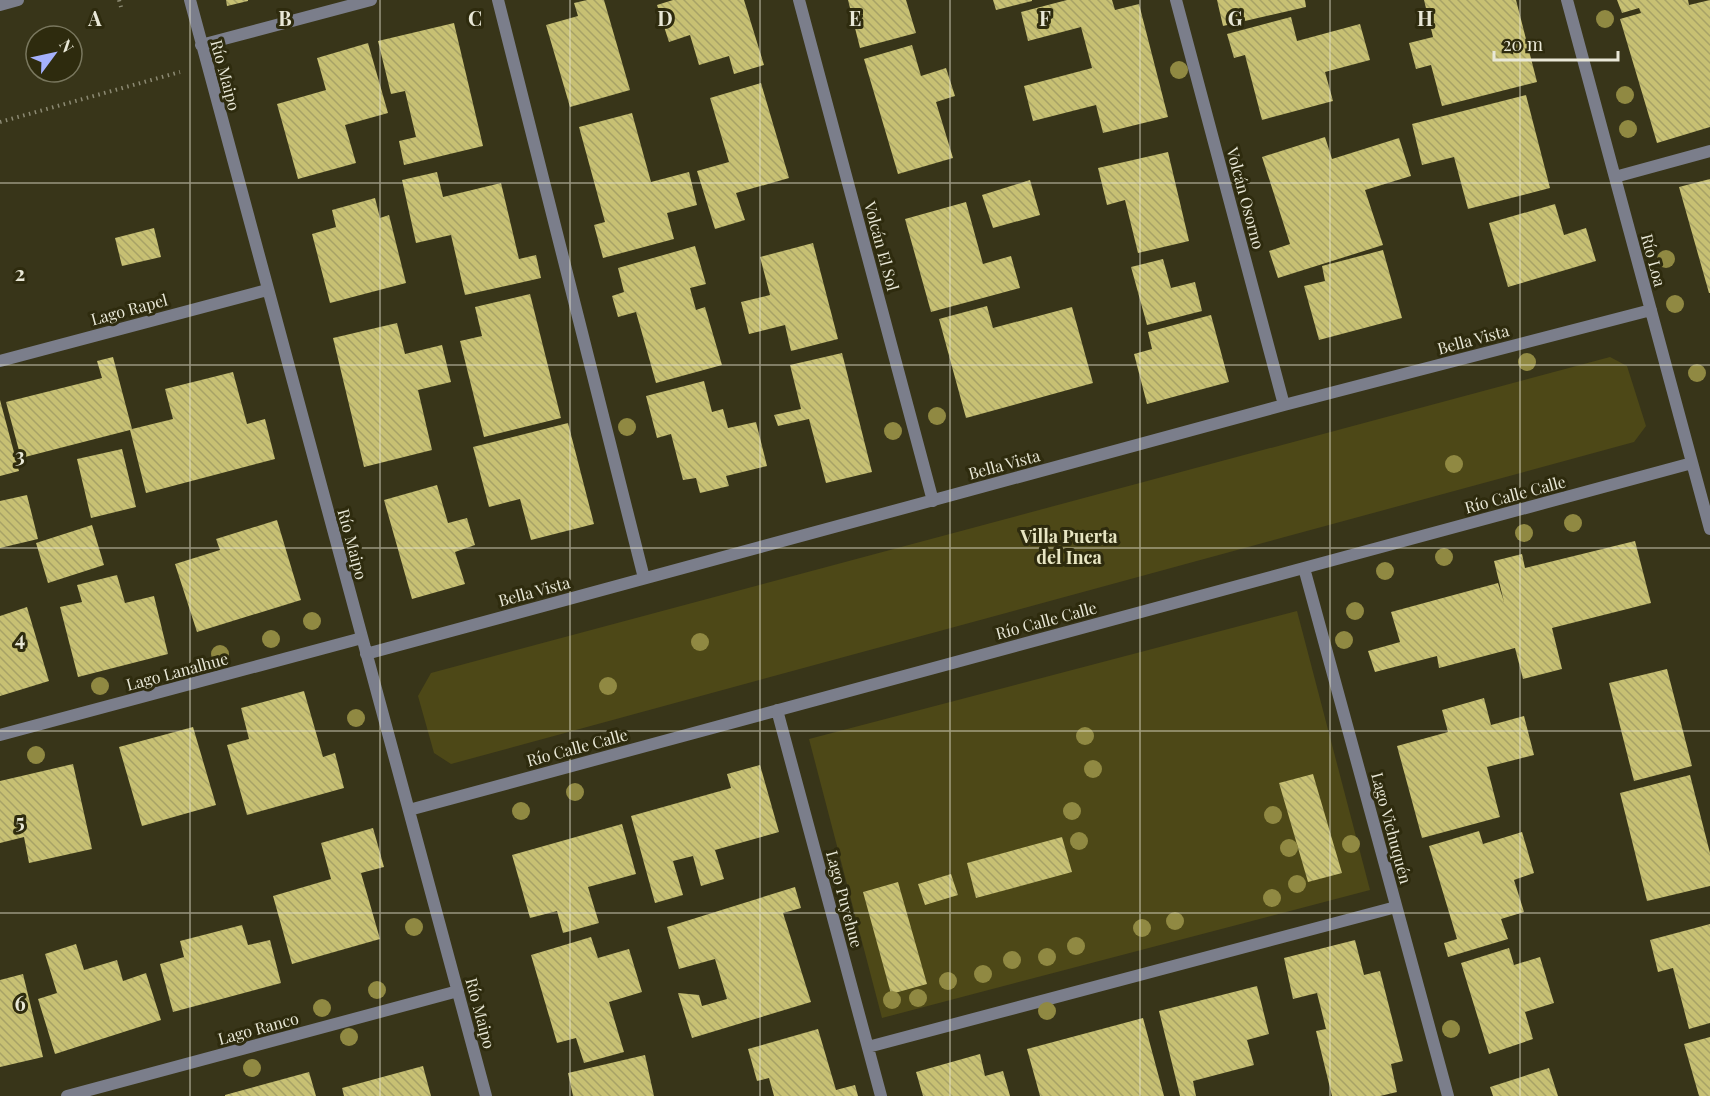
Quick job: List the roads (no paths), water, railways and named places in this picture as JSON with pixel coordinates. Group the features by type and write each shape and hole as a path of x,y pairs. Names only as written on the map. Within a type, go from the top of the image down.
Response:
{"street":[{"path":"0,5 18,0"},
{"name":"Río Maipo","path":"190,0 486,1096"},
{"path":"201,45 371,0"},
{"path":"498,0 644,578"},
{"name":"Volcán El Sol","path":"799,0 933,501"},
{"name":"Volcán Osorno","path":"1176,0 1284,405"},
{"name":"Río Loa","path":"1567,0 1710,526"},
{"path":"1615,177 1710,151"},
{"name":"Lago Rapel","path":"0,361 267,290"},
{"name":"Bella Vista","path":"366,654 1284,405 1651,310"},
{"name":"Río Calle Calle","path":"409,810 1692,463"},
{"name":"Lago Vichuquén","path":"1304,568 1448,1096"},
{"name":"Lago Lanalhue","path":"0,735 362,638"},
{"name":"Lago Puyehue","path":"777,710 881,1096"},
{"path":"868,1047 1396,907"},
{"name":"Lago Ranco","path":"68,1096 458,991"}],"district":[{"name":"Villa Puerta del Inca","path":"1069,546"}]}
